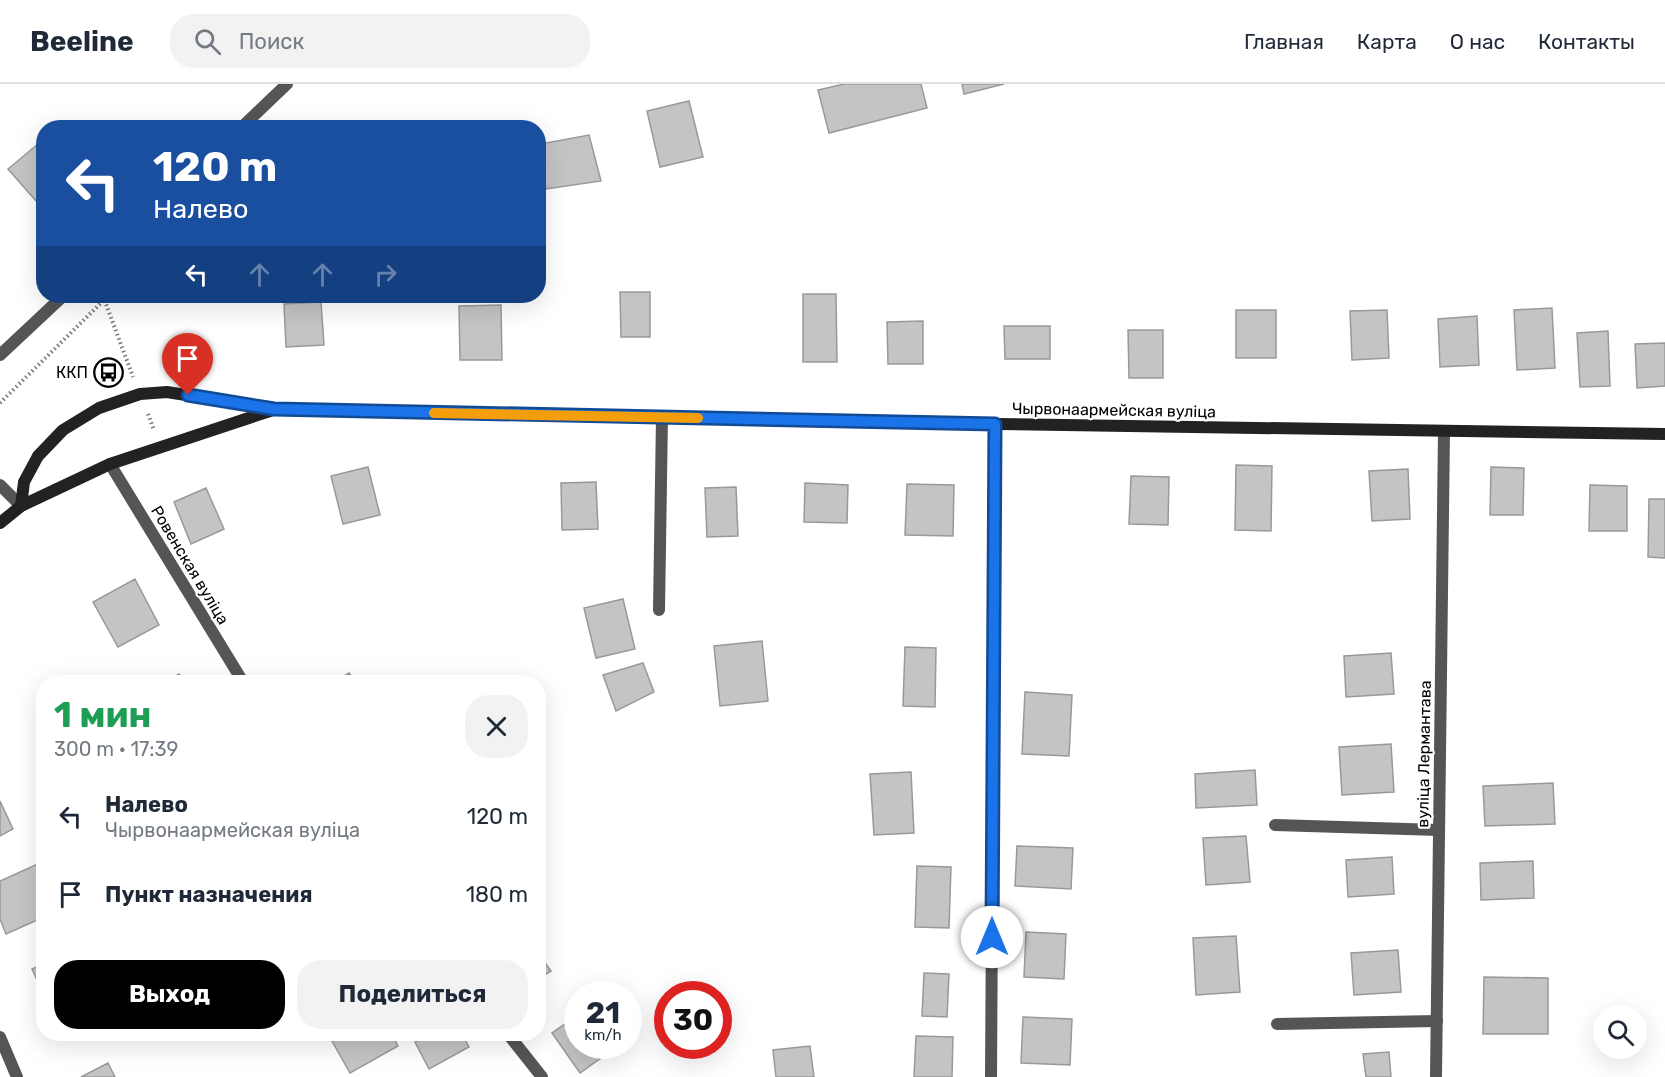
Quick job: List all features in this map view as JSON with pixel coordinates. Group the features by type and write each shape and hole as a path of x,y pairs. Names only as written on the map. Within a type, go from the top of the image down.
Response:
{"main road":[{"name":"Чырвонаармейская вуліца","path":"21,506 24,482 38,456 63,430 99,408 140,394 167,392 274,409 995,424 1665,434"},
{"name":"Чырвонаармейская вуліца","path":"0,523 21,506 110,464 274,409"}],"street":[{"path":"249,120 286,84"},
{"path":"0,355 56,303"},
{"path":"659,610 662,417"},
{"path":"991,1077 995,424"},
{"name":"вуліца Лермантава","path":"1436,1077 1444,431"},
{"name":"Ровенская вуліца","path":"110,464 239,675"},
{"path":"0,485 21,506"},
{"path":"1275,825 1439,830"},
{"path":"1277,1024 1437,1021"},
{"path":"0,1036 17,1077"},
{"path":"514,1041 542,1077"}],"path":[{"path":"0,403 98,303"},
{"path":"106,303 161,447"}],"building":[{"path":"844,84 921,84 927,108 829,133 818,90"},
{"path":"962,84 1004,84 964,94"},
{"path":"689,101 703,157 660,167 647,111"},
{"path":"589,135 601,181 546,189 546,143"},
{"path":"36,146 36,201 8,169"},
{"path":"620,292 650,292 650,337 621,337"},
{"path":"803,294 836,294 837,362 803,362"},
{"path":"321,303 324,345 286,347 284,304"},
{"path":"501,305 502,360 460,360 459,306"},
{"path":"1552,308 1555,368 1517,370 1514,310"},
{"path":"1236,310 1276,310 1276,358 1236,358"},
{"path":"1387,310 1389,358 1352,360 1350,311"},
{"path":"1477,316 1479,365 1440,367 1438,319"},
{"path":"923,321 923,364 888,364 887,322"},
{"path":"1004,326 1050,326 1050,359 1005,359"},
{"path":"1128,330 1163,330 1163,378 1129,378"},
{"path":"1608,331 1610,386 1580,387 1577,333"},
{"path":"1665,343 1665,386 1637,388 1635,344"},
{"path":"1236,465 1272,466 1271,531 1235,530"},
{"path":"368,467 380,515 343,524 331,476"},
{"path":"1491,467 1524,468 1523,515 1490,515"},
{"path":"1408,469 1410,519 1372,521 1369,471"},
{"path":"1131,476 1169,477 1168,525 1129,524"},
{"path":"596,482 598,529 562,530 561,483"},
{"path":"805,483 848,485 847,523 804,522"},
{"path":"907,484 954,485 953,536 905,535"},
{"path":"1590,485 1627,486 1627,531 1589,531"},
{"path":"736,487 738,536 707,537 705,488"},
{"path":"206,488 224,529 191,544 174,502"},
{"path":"1649,499 1665,499 1665,558 1648,557"},
{"path":"135,579 159,625 118,647 93,602"},
{"path":"623,599 635,649 596,658 584,608"},
{"path":"762,641 768,701 720,706 714,646"},
{"path":"905,647 936,648 935,707 903,706"},
{"path":"1391,653 1394,694 1346,697 1344,656"},
{"path":"643,663 654,692 616,711 603,675"},
{"path":"1025,692 1072,695 1069,756 1022,754"},
{"path":"1391,744 1394,792 1342,795 1339,747"},
{"path":"1255,770 1257,805 1196,808 1195,774"},
{"path":"911,772 914,833 874,835 870,774"},
{"path":"1553,783 1555,824 1485,826 1483,786"},
{"path":"0,801 13,829 0,836"},
{"path":"1246,836 1250,882 1206,885 1203,838"},
{"path":"1017,846 1073,848 1071,889 1015,886"},
{"path":"1392,857 1394,894 1348,897 1346,860"},
{"path":"1533,861 1534,898 1481,900 1480,863"},
{"path":"36,865 36,921 6,934 0,919 0,881"},
{"path":"917,866 951,867 949,928 915,927"},
{"path":"1026,932 1066,934 1064,979 1024,977"},
{"path":"1236,936 1240,992 1196,995 1193,938"},
{"path":"1398,950 1401,992 1354,995 1351,953"},
{"path":"546,964 551,971 546,974"},
{"path":"924,973 949,974 947,1017 922,1016"},
{"path":"1484,977 1548,978 1548,1034 1483,1034"},
{"path":"1023,1017 1072,1019 1070,1065 1021,1063"},
{"path":"564,1025 564,1050 552,1033"},
{"path":"916,1036 953,1037 952,1077 914,1077"},
{"path":"332,1041 396,1041 398,1046 350,1073"},
{"path":"466,1041 469,1047 429,1069 415,1042"},
{"path":"810,1046 814,1077 776,1077 773,1050"},
{"path":"1389,1052 1391,1077 1366,1077 1363,1054"},
{"path":"570,1059 600,1059 580,1073"},
{"path":"108,1063 115,1077 81,1077"}],"slow traffic":[{"path":"434,413 698,418"}],"place":[{"name":"ККП","path":"109,372"}],"route":[{"path":"188,395 274,409 995,424 992,937"}]}
